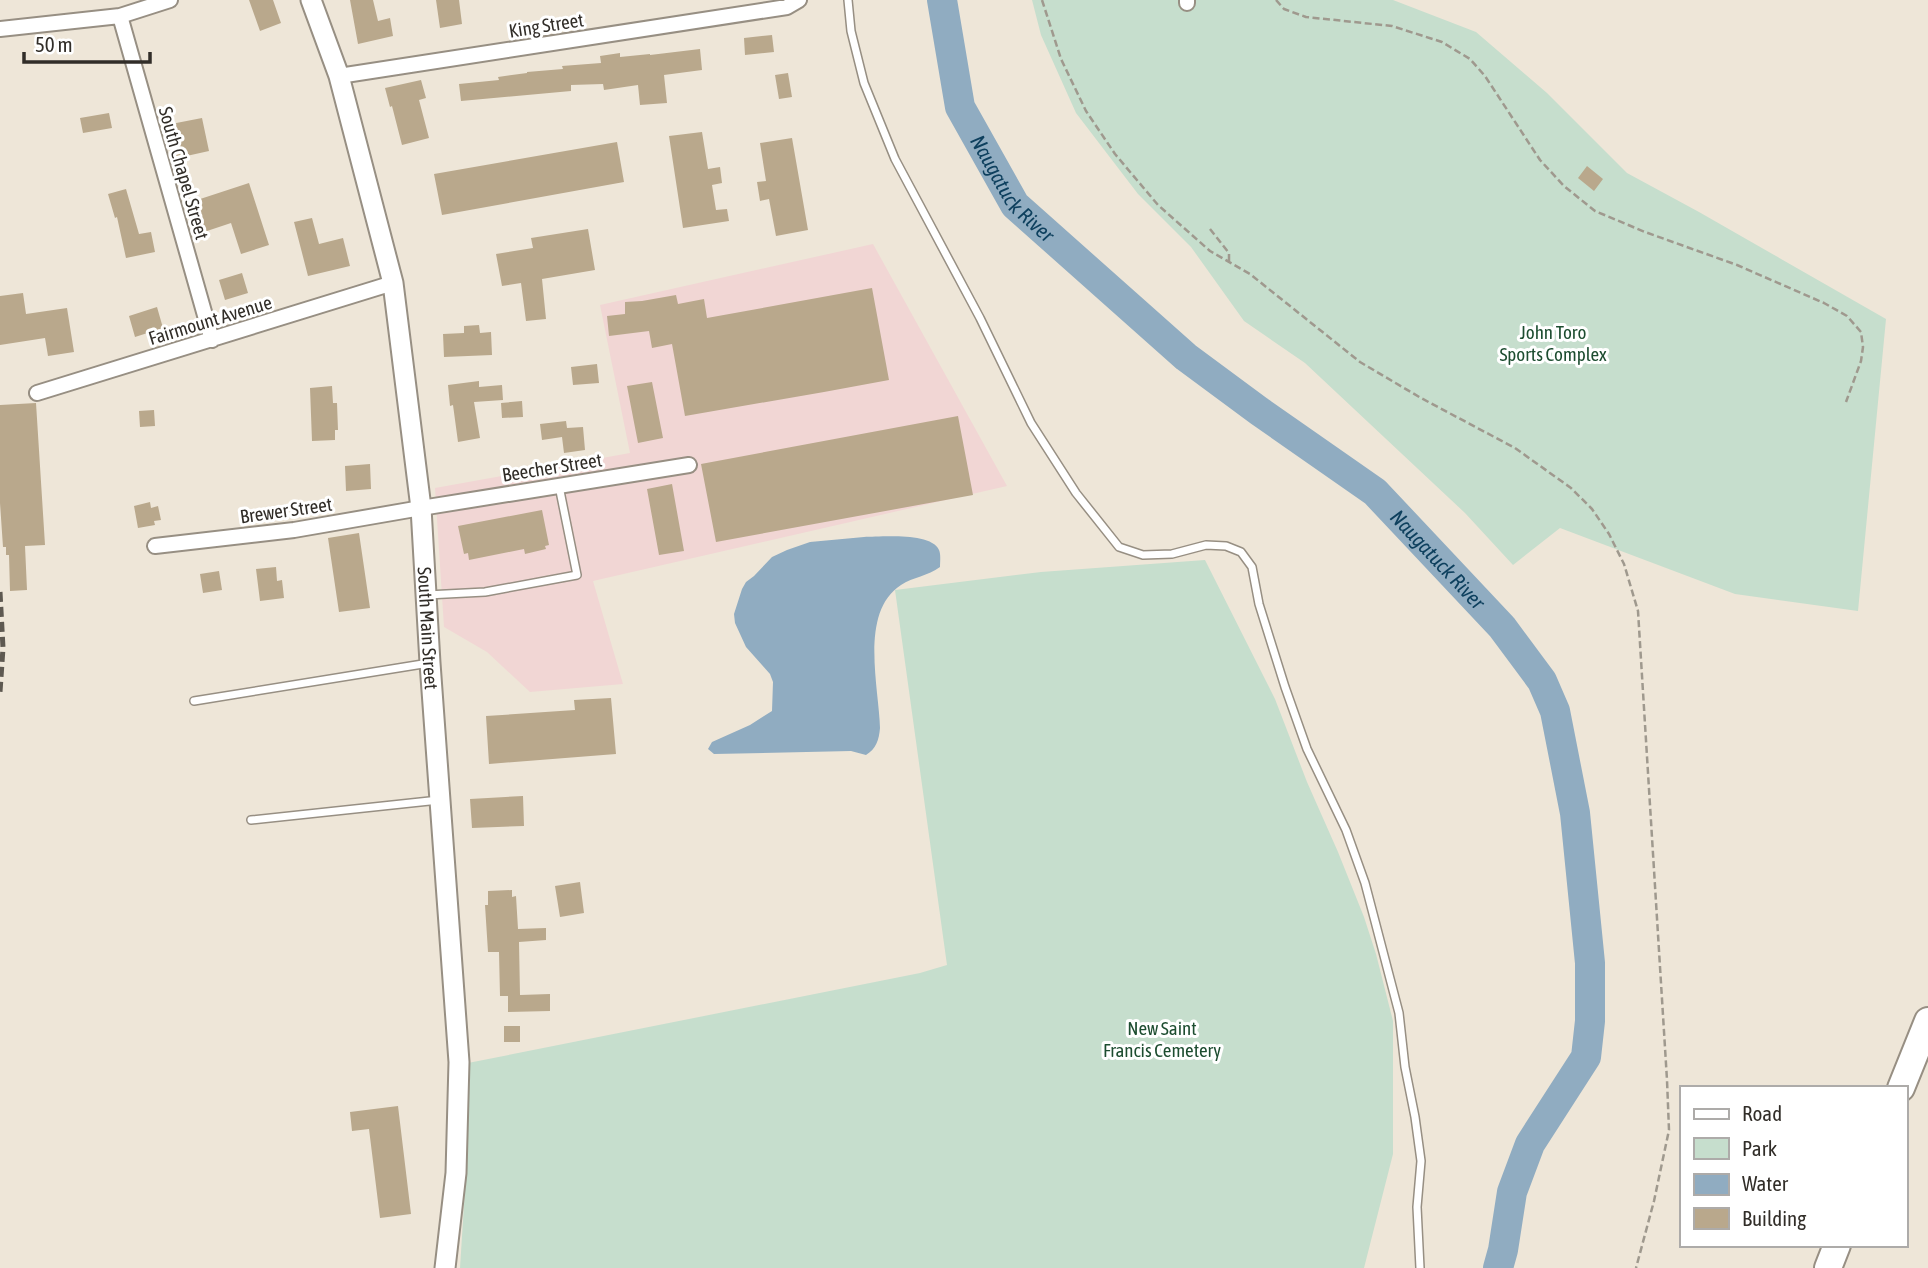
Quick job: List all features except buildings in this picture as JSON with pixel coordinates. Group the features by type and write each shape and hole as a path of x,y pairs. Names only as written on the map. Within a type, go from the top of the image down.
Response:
{"highway":[{"path":"1902,1086 1928,1021"},
{"path":"1828,1268 1837,1247"}],"main road":[{"name":"South Main Street","path":"311,0 340,76 393,283 421,508 459,1062 456,1173 445,1268"}],"street":[{"path":"0,29 120,16 170,0"},
{"name":"King Street","path":"340,76 787,7 799,0"},
{"name":"South Chapel Street","path":"120,16 212,340"},
{"name":"Fairmount Avenue","path":"37,393 393,283"},
{"name":"Beecher Street","path":"421,508 689,465"},
{"name":"Brewer Street","path":"155,546 294,530 421,508"}],"lane":[{"path":"848,0 851,32 864,83 895,159 1031,423 1076,493 1119,547 1143,555 1172,554 1206,545 1227,546 1241,552 1252,567 1259,604 1307,749 1346,830 1365,883 1399,1013 1421,1161 1417,1207 1420,1268"},
{"path":"426,595 485,592 577,575 559,486"},
{"path":"194,701 430,663"},
{"path":"251,820 440,799"}],"path":[{"path":"1042,0 1061,59 1086,111 1115,155 1158,205 1210,251 1250,274 1360,362 1515,448 1572,488 1592,509 1624,564 1638,611 1669,1130 1636,1268"},
{"path":"1276,0 1284,9 1306,17 1392,26 1442,42 1478,67 1540,160 1564,186 1595,211 1644,232 1737,265 1824,303 1847,316 1861,332 1863,347 1846,402"},
{"path":"1210,229 1229,253 1229,261"}],"shaded area":[{"path":"873,244 1007,486 593,581 623,684 530,692 487,652 444,627 435,488 630,453 600,305"}],"green space":[{"name":"John Toro Sports Complex","path":"1032,0 1393,0 1476,32 1547,93 1627,173 1886,319 1858,611 1735,594 1560,528 1513,565 1465,513 1305,363 1244,321 1191,247 1138,194 1076,113 1041,35"},
{"name":"New Saint Francis Cemetery","path":"1205,560 1275,699 1338,852 1364,917 1393,1021 1393,1154 1364,1268 460,1268 466,1173 468,1063 920,973 947,965 895,590 1041,572"}],"water":[{"path":"864,537 926,540 934,544 940,556 940,567 901,585 888,597 880,613 874,651 880,728 875,747 866,755 851,751 714,754 708,749 712,742 750,725 772,711 773,682 770,674 746,647 735,623 734,614 746,582 772,557 787,550 810,542"}],"waterway":[{"name":"Naugatuck River","path":"942,0 960,107 1015,205 1186,357 1375,492 1502,627 1542,681 1555,711 1575,813 1590,963 1590,1021 1586,1057 1530,1144 1512,1192 1498,1268"}],"railway":[{"path":"0,592 3,648 0,692"}]}
